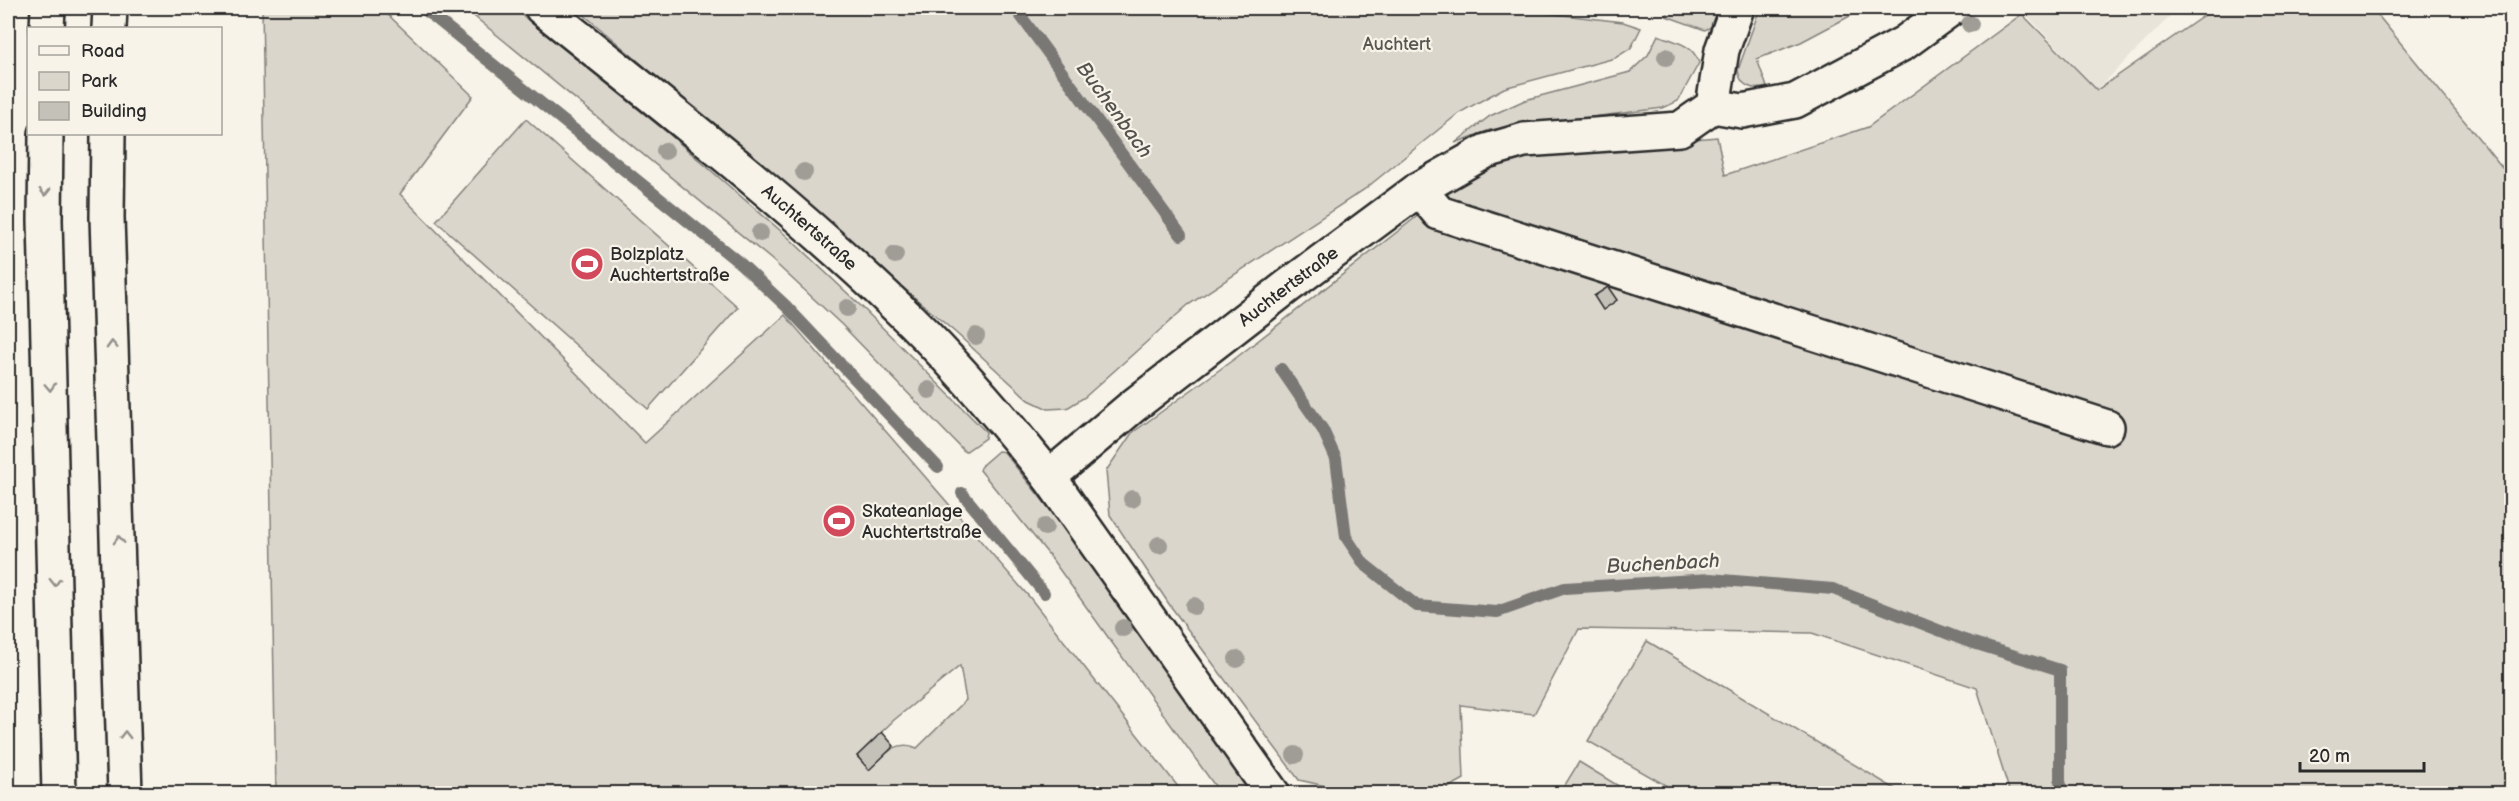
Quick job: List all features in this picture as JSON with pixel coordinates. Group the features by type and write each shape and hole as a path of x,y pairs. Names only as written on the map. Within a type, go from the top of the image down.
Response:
{"main road":[{"path":"47,27 48,8"},
{"path":"110,8 110,27"},
{"name":"Auchtertstraße","path":"542,8 774,197 898,308 1011,429 1048,477 1273,794"},
{"path":"1737,8 1722,50 1713,106 1742,111 1795,101 1904,43 1952,8"},
{"name":"Auchtertstraße","path":"1048,477 1133,406 1419,189 1486,151 1524,140 1680,129 1713,106"},
{"path":"46,135 45,220 59,794"},
{"path":"108,135 107,217 125,794"},
{"path":"1419,189 1439,213 2107,427"}],"shaded area":[{"path":"2020,8 2178,8 2097,90"}],"green space":[{"path":"262,8 381,8 473,96 400,194 645,443 785,315 1031,599 1183,793 276,793","holes":["960,666 966,700 917,748 910,745 897,747 885,754 869,769 857,756 894,720"]},
{"path":"464,8 513,8 669,134 789,238 861,306 986,432 985,438 965,452 842,325 772,260"},
{"name":"Auchtert","path":"576,8 1535,8 1529,11 1623,22 1641,28 1631,48 1615,58 1504,88 1459,113 1365,189 1188,305 1085,397 1067,408 1048,409 1029,400 956,333"},
{"path":"1669,8 1718,8 1711,27 1705,30 1666,16"},
{"path":"1760,8 1865,8 1801,42 1757,59 1767,87 1752,88 1741,80 1738,70"},
{"path":"2215,8 2372,8 2511,178 2511,793 2010,793 1977,688 1812,633 1579,629 1534,714 1461,705 1464,779 1439,793 1357,793 1299,780 1169,604 1110,515 1106,471 1132,433 1237,357 1443,196 1505,156 1717,137 1725,175 1868,127 2022,14 2097,90"},
{"path":"1658,35 1688,48 1699,63 1678,101 1663,108 1490,130 1455,143 1490,116 1525,100 1630,72 1648,55"},
{"name":"Bolzplatz Auchtertstraße","path":"526,119 738,307 648,409 436,221"},
{"path":"998,451 1004,452 1068,532 1254,793 1220,793 1049,555 980,470 982,465"},
{"path":"1647,641 1902,793 1679,793 1588,741"},
{"path":"1579,762 1630,793 1560,793"}],"building":[{"path":"1608,287 1617,300 1603,310 1594,296"},
{"path":"882,732 894,746 869,770 857,756"}],"waterway":[{"path":"423,8 741,264 787,307 938,467"},
{"name":"Buchenbach","path":"1015,8 1181,235"},
{"name":"Buchenbach","path":"1281,369 1323,430 1336,459 1346,537 1364,564 1417,606 1497,612 1565,588 1710,579 1833,589 1964,640 2060,670 2060,781 2063,794"},
{"path":"962,493 1044,593"}],"place":[{"name":"Bolzplatz Auchtertstraße","path":"587,264"},
{"name":"Skateanlage Auchtertstraße","path":"839,521"}]}
